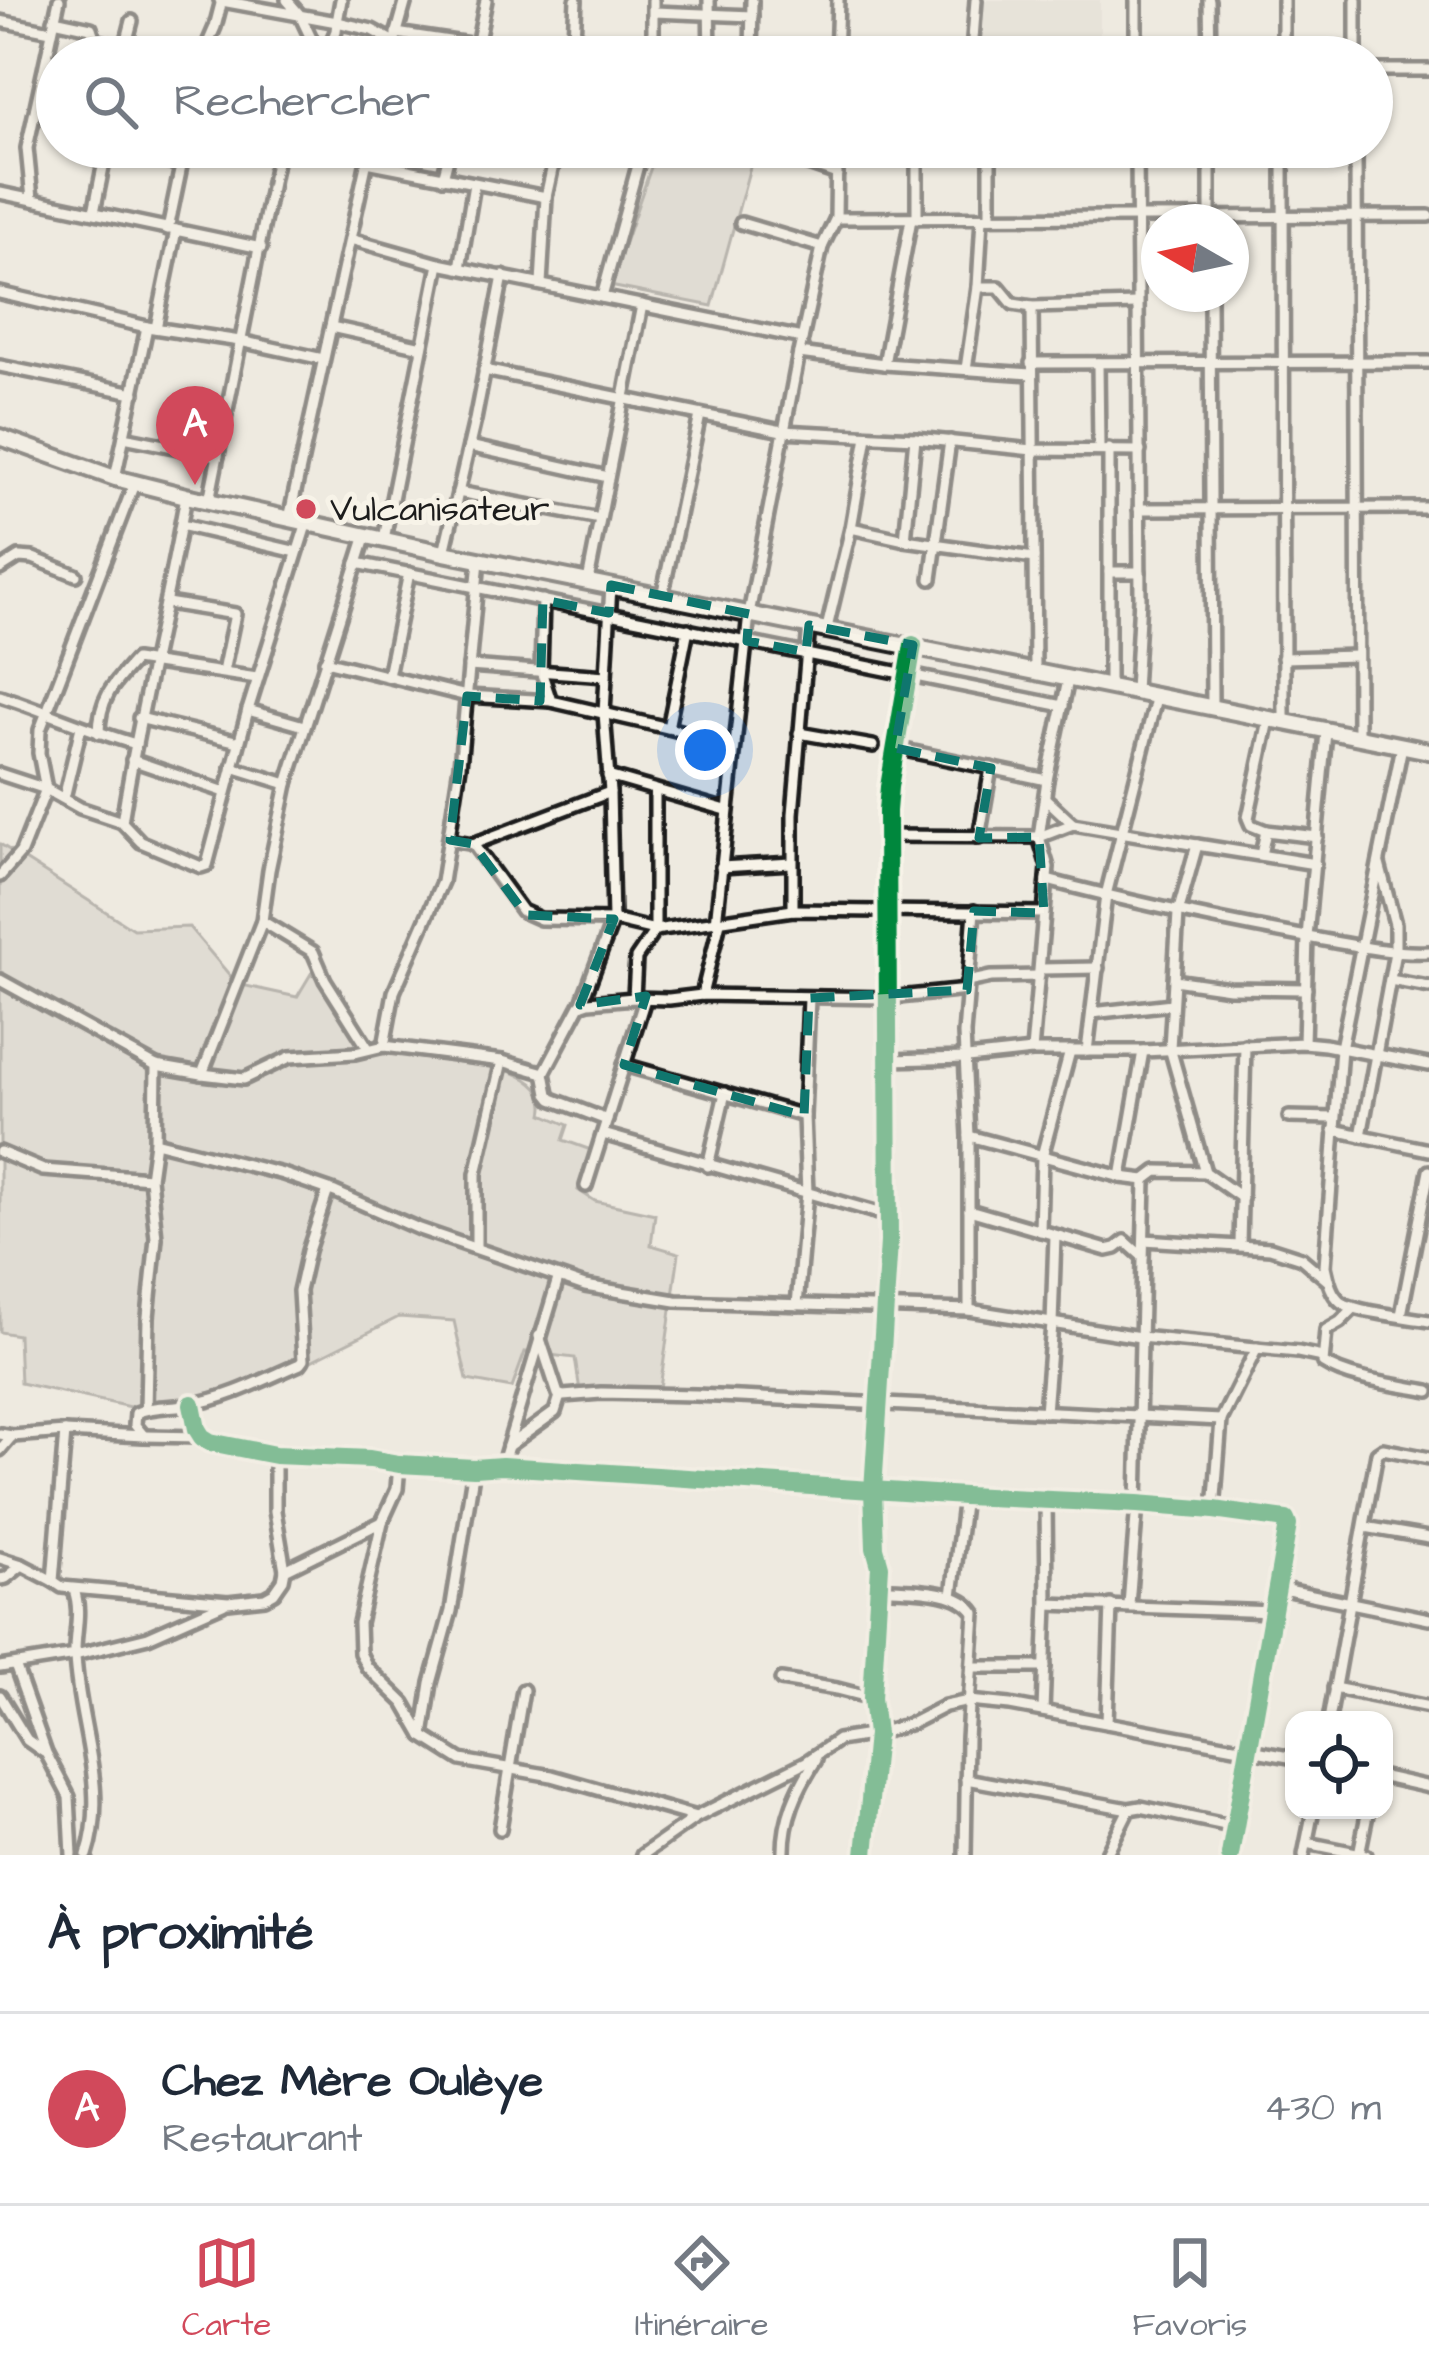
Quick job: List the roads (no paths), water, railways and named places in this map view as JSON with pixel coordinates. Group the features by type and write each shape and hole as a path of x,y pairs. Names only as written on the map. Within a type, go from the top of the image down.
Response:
{"main road":[{"path":"0,437 134,484 289,519 1429,751"}],"street":[{"path":"50,36 58,0"},
{"path":"211,36 221,0 392,36"},
{"path":"287,0 309,36"},
{"path":"335,36 341,0"},
{"path":"395,36 406,0"},
{"path":"480,36 486,0"},
{"path":"574,36 576,0"},
{"path":"653,0 653,36"},
{"path":"709,0 709,36"},
{"path":"752,0 752,36"},
{"path":"837,36 838,0"},
{"path":"973,36 976,0"},
{"path":"1136,0 1136,36"},
{"path":"1209,0 1210,36"},
{"path":"1283,0 1283,36"},
{"path":"1356,0 1356,36"},
{"path":"654,13 752,16"},
{"path":"0,21 91,28 94,36"},
{"path":"128,36 132,21"},
{"path":"1393,70 1429,70"},
{"path":"32,199 27,148 36,108"},
{"path":"94,212 103,168"},
{"path":"115,478 172,229 180,168"},
{"path":"209,501 275,168"},
{"path":"289,519 366,168"},
{"path":"395,168 546,197"},
{"path":"442,178 445,168"},
{"path":"541,284 552,168"},
{"path":"602,297 637,168"},
{"path":"820,168 837,174"},
{"path":"702,995 718,923 749,614 802,338 823,247 836,218 837,168"},
{"path":"884,364 914,219 916,168"},
{"path":"966,369 989,168"},
{"path":"1135,691 1140,451 1137,168"},
{"path":"1210,168 1210,204"},
{"path":"1283,168 1283,658 1276,722 1248,818 1251,825 1266,831 1317,837"},
{"path":"1356,168 1358,738"},
{"path":"460,268 474,184"},
{"path":"0,193 261,248"},
{"path":"1249,218 1429,216"},
{"path":"836,218 1141,217"},
{"path":"741,223 823,247"},
{"path":"350,238 439,264 802,338"},
{"path":"384,538 439,264"},
{"path":"444,553 503,276"},
{"path":"977,287 999,287 1013,304 1032,307 1137,304"},
{"path":"0,293 151,328 323,358"},
{"path":"588,580 642,305"},
{"path":"1032,307 1035,672"},
{"path":"1210,312 1211,707"},
{"path":"331,327 422,347"},
{"path":"799,353 966,369 1098,363 1429,362"},
{"path":"1098,363 1109,572 1109,686"},
{"path":"0,367 134,393"},
{"path":"484,370 782,430 1034,450 1140,451"},
{"path":"662,597 700,415"},
{"path":"827,628 867,436"},
{"path":"124,437 218,456"},
{"path":"904,540 915,438"},
{"path":"931,579 950,441"},
{"path":"469,446 608,477"},
{"path":"0,876 21,852 46,789 39,739 46,711 134,484"},
{"path":"458,492 600,520"},
{"path":"122,822 186,496"},
{"path":"1139,509 1429,508"},
{"path":"0,774 122,822 141,842 208,864 238,742 307,522"},
{"path":"182,525 297,551"},
{"path":"851,528 1034,558"},
{"path":"202,1074 262,921 287,784 366,535"},
{"path":"0,569 19,557 33,558 76,575"},
{"path":"384,1046 391,1001 440,890 450,841 479,560"},
{"path":"357,563 1063,706"},
{"path":"1109,572 1139,572"},
{"path":"388,676 409,573"},
{"path":"607,1120 552,1099 544,1072 580,1005 614,920 604,712 611,585"},
{"path":"543,600 541,671 551,701"},
{"path":"167,603 236,614 223,672"},
{"path":"793,910 793,814 809,625"},
{"path":"668,728 688,629"},
{"path":"866,1855 876,1734 872,1698 880,1566 873,1490 889,1216 887,836 889,787 913,645"},
{"path":"1283,658 1357,656"},
{"path":"99,734 100,709 135,660 257,678"},
{"path":"326,662 467,696 551,701 735,745"},
{"path":"469,666 606,676"},
{"path":"1032,1051 1048,860 1039,837 1068,680"},
{"path":"1087,1051 1106,895 1157,695"},
{"path":"0,696 136,744"},
{"path":"248,710 304,726"},
{"path":"140,718 238,742"},
{"path":"64,798 81,727"},
{"path":"1304,1043 1307,937 1326,732"},
{"path":"799,734 872,746"},
{"path":"1402,746 1341,1048 1325,1265 1339,1301 1353,1309 1429,1321"},
{"path":"895,748 1047,781"},
{"path":"132,760 225,792"},
{"path":"232,767 287,784"},
{"path":"979,838 991,769"},
{"path":"608,776 726,810"},
{"path":"586,1186 640,998 636,958 655,930 655,790"},
{"path":"450,841 473,844 610,791"},
{"path":"1045,798 1073,824"},
{"path":"887,836 1039,837 1073,824 1315,864"},
{"path":"1261,855 1266,831"},
{"path":"473,844 526,915 540,919 614,920 655,930 793,910 1044,913"},
{"path":"1197,844 1178,913 1170,1048 1205,1172"},
{"path":"1361,1136 1395,952 1395,925 1378,861"},
{"path":"722,867 792,863"},
{"path":"1047,880 1178,913 1360,947 1429,952"},
{"path":"969,1310 964,1043 974,911"},
{"path":"262,921 317,956 325,980 368,1048"},
{"path":"580,1005 702,995 890,998 967,986 992,977 1097,968"},
{"path":"0,980 156,1066 202,1074 248,1079 290,1057 384,1046 502,1061 544,1072"},
{"path":"1174,980 1250,990 1306,989"},
{"path":"1390,980 1429,988"},
{"path":"797,1305 807,1193 804,1116 809,998"},
{"path":"1092,1012 1172,1004"},
{"path":"889,1060 1304,1043 1429,1065"},
{"path":"1240,1244 1245,1045"},
{"path":"1040,1231 1042,1156 1070,1051"},
{"path":"1121,1177 1143,1051"},
{"path":"476,1246 476,1174 502,1061"},
{"path":"624,1065 804,1116"},
{"path":"146,1408 156,1238 150,1178 156,1066"},
{"path":"708,1166 725,1094"},
{"path":"1288,1117 1334,1124 1361,1136 1429,1150"},
{"path":"603,1134 889,1216"},
{"path":"969,1136 1121,1177 1145,1180 1157,1171 1205,1172 1242,1198"},
{"path":"155,1142 283,1174 558,1279 676,1301 969,1310 1322,1357"},
{"path":"0,1152 43,1170 150,1178"},
{"path":"1401,1315 1429,1171"},
{"path":"1129,1605 1137,1504 1145,1180"},
{"path":"144,1436 135,1425 136,1413 146,1408 223,1396 302,1362 299,1291 328,1190"},
{"path":"969,1210 1107,1250 1125,1241 1144,1218"},
{"path":"1416,1235 1429,1238"},
{"path":"1045,1412 1055,1236"},
{"path":"1144,1240 1270,1248 1301,1258 1329,1282"},
{"path":"1125,1241 1144,1257"},
{"path":"502,1466 558,1279"},
{"path":"1353,1309 1326,1330 1322,1357 1327,1367 1429,1391"},
{"path":"508,1446 555,1412 560,1396 539,1336"},
{"path":"1214,1510 1221,1420 1257,1348"},
{"path":"560,1396 648,1393 1221,1420"},
{"path":"192,1404 197,1429 211,1442 275,1455 1137,1504 1286,1520 1230,1855"},
{"path":"52,1581 65,1432"},
{"path":"0,1450 6,1435 202,1436"},
{"path":"1330,1711 1379,1450 1429,1458"},
{"path":"0,1558 74,1590 228,1602 265,1598 274,1593 285,1570 275,1511 275,1455"},
{"path":"399,1464 397,1489 382,1522 358,1623 360,1654 404,1703 423,1736 461,1760 552,1776 696,1816"},
{"path":"423,1736 431,1683 452,1611 474,1468"},
{"path":"952,1596 964,1496"},
{"path":"1043,1711 1046,1499"},
{"path":"285,1570 382,1522"},
{"path":"1365,1527 1429,1538"},
{"path":"0,1579 22,1565"},
{"path":"878,1588 952,1596 976,1613 965,1855"},
{"path":"1278,1588 1429,1619"},
{"path":"74,1590 79,1604 74,1655 94,1769 96,1822 87,1855"},
{"path":"0,1667 148,1637 228,1602"},
{"path":"1047,1604 1274,1612"},
{"path":"1107,1723 1111,1604"},
{"path":"15,1665 46,1753 69,1797 72,1855"},
{"path":"973,1666 1045,1667"},
{"path":"781,1680 872,1698"},
{"path":"1334,1688 1429,1707"},
{"path":"500,1829 524,1690"},
{"path":"0,1696 27,1740 46,1753"},
{"path":"642,1855 696,1816 838,1740 876,1734 969,1701 1285,1756"},
{"path":"784,1855 797,1789 821,1753"},
{"path":"966,1779 1235,1827"},
{"path":"1393,1779 1429,1787"},
{"path":"1106,1855 1129,1809"},
{"path":"1311,1819 1306,1849 1363,1854 1367,1819"}],"place":[{"name":"Chez Mère Oulèye","path":"195,485"},
{"name":"Vulcanisateur","path":"306,509"}]}
